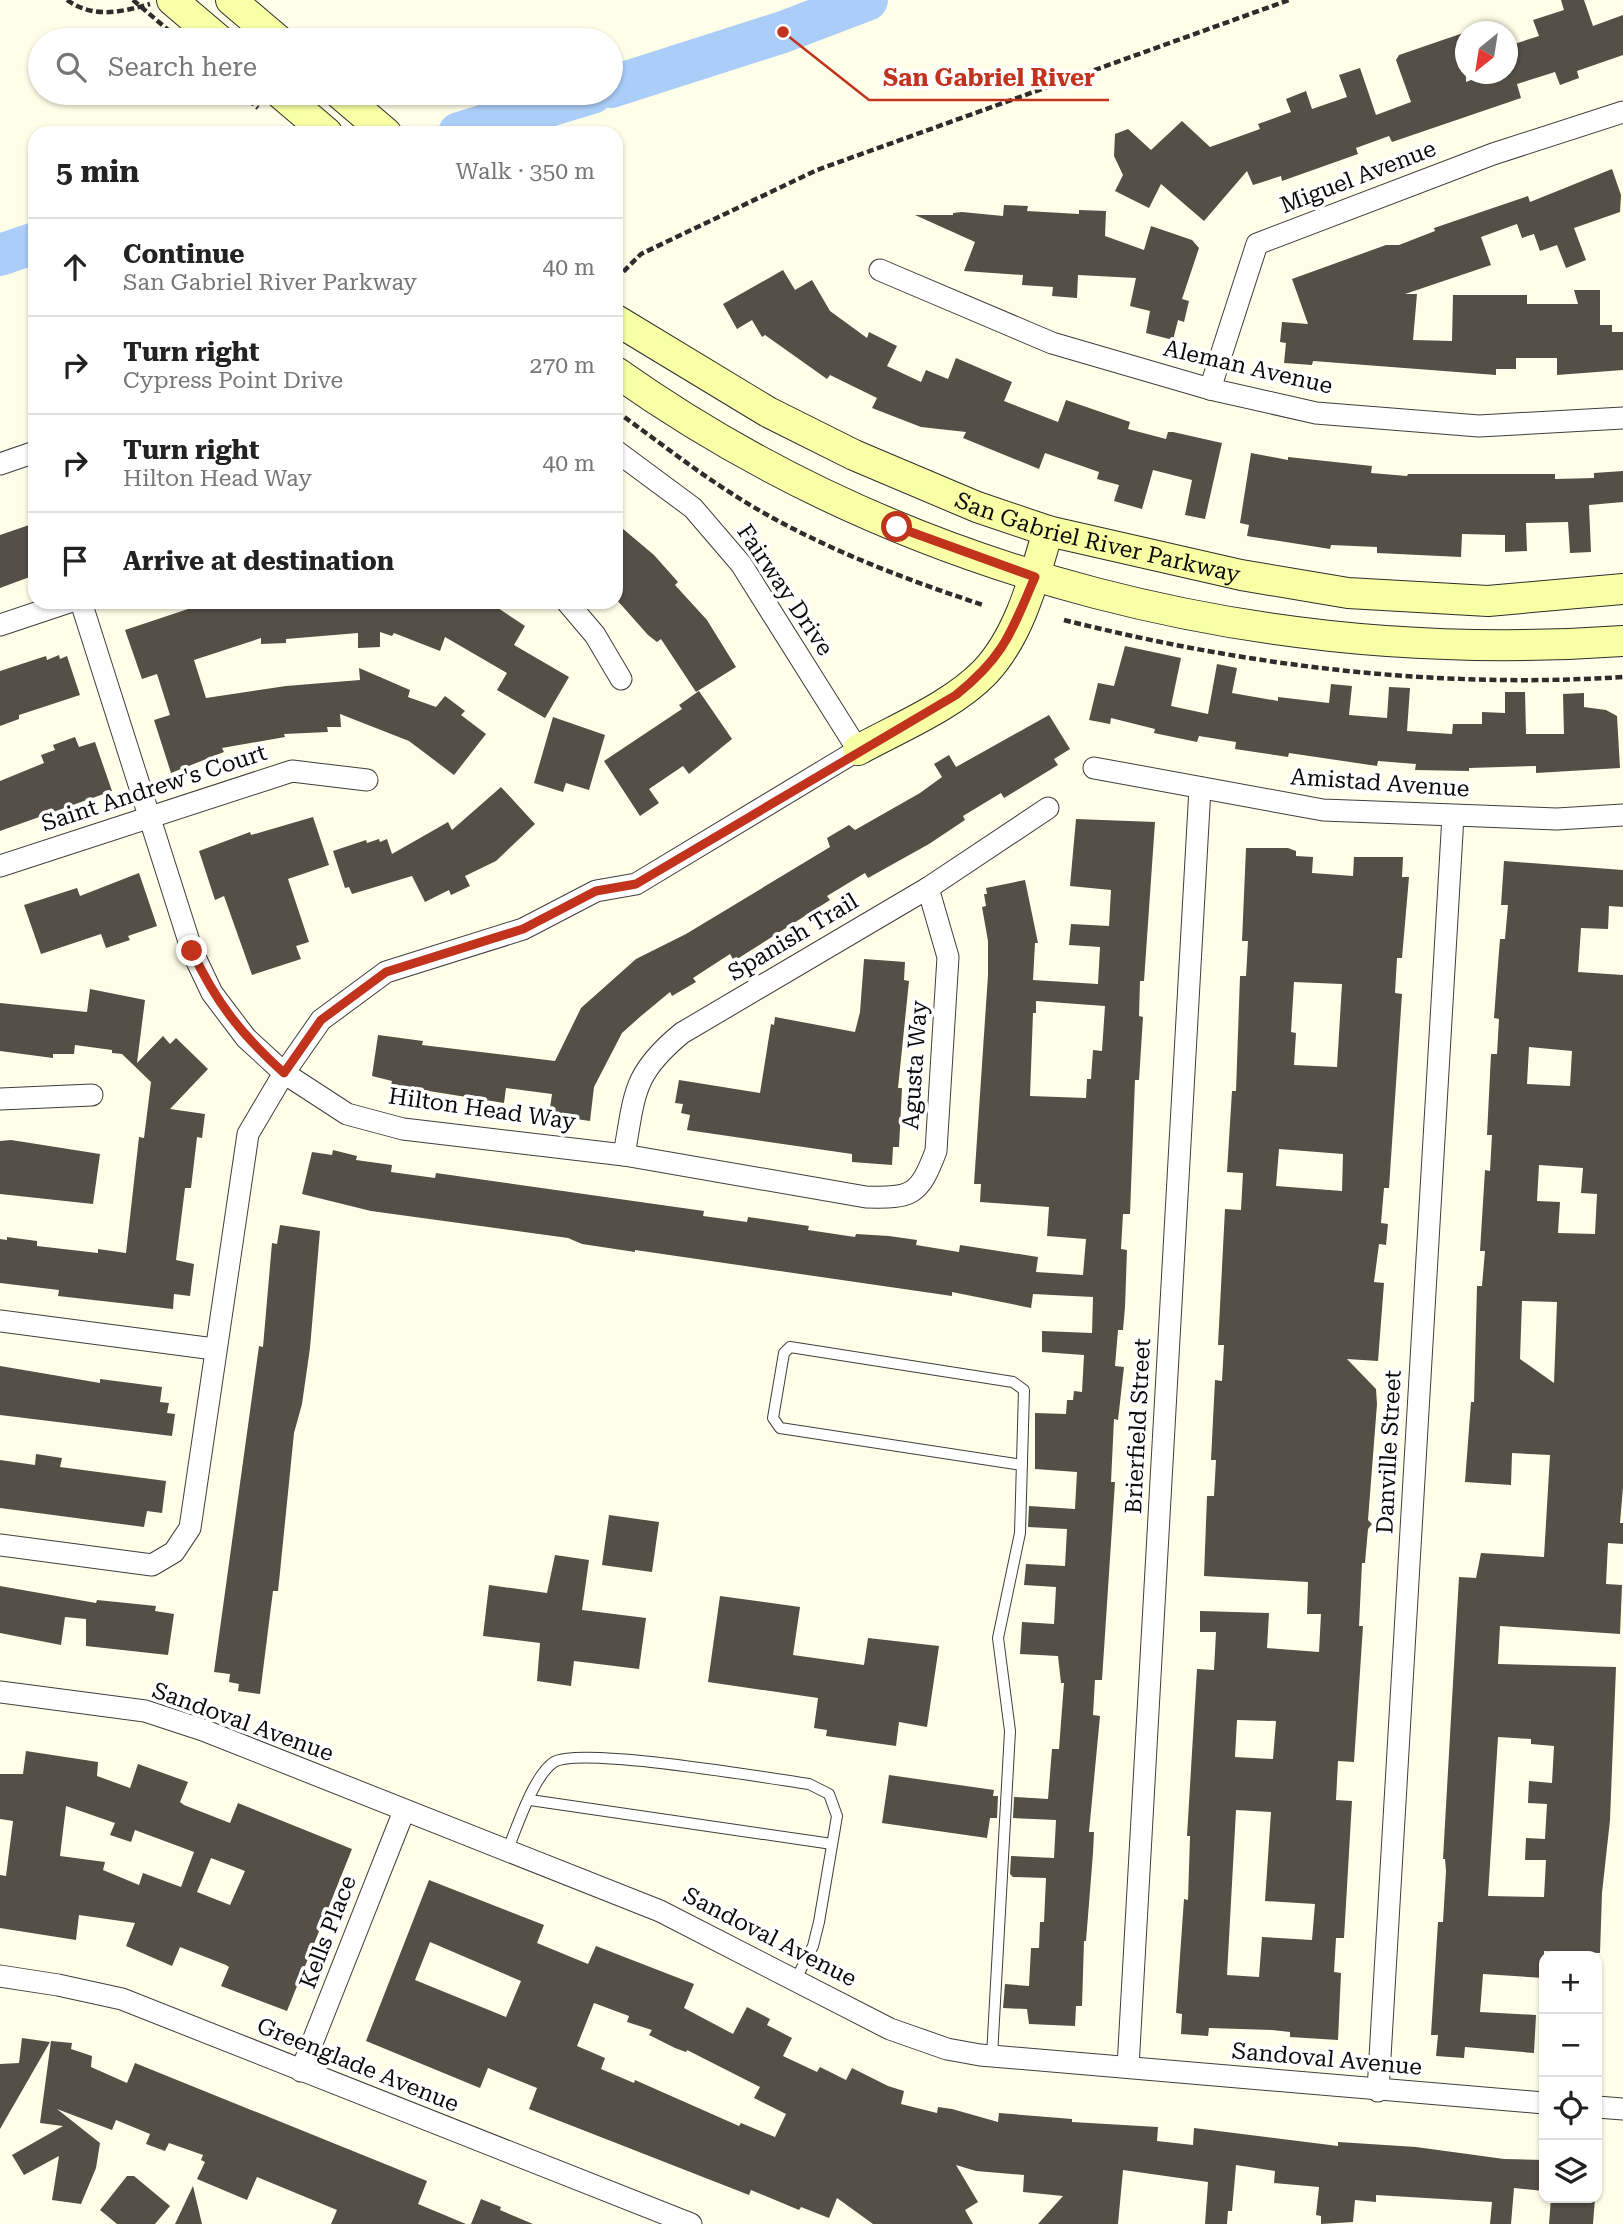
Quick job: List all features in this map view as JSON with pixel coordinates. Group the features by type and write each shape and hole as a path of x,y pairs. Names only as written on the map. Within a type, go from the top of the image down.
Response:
{"main road":[{"path":"231,0 264,28"},
{"path":"166,1 203,28"},
{"path":"294,105 319,126"},
{"path":"353,105 378,126"},
{"name":"San Gabriel River Parkway","path":"623,324 768,412 854,455 977,507 1048,531 1241,575 1348,593 1488,601 1623,589"},
{"path":"623,376 733,447 819,491 897,527 1035,577 1164,610 1333,638 1473,647 1536,647 1623,641"},
{"path":"858,750 956,695 985,672 1016,622 1035,577 1048,531"}],"street":[{"name":"Miguel Avenue","path":"1210,389 1257,244 1493,154 1623,112"},
{"name":"Aleman Avenue","path":"880,270 1052,342 1210,389 1316,413 1466,425 1623,418"},
{"path":"0,464 28,454"},
{"name":"Fairway Drive","path":"623,456 693,509 741,564 858,750"},
{"path":"0,625 48,609"},
{"name":"Hilton Head Way","path":"83,609 151,815 192,951 212,993 246,1038 284,1073 346,1114 403,1129 624,1155 866,1198"},
{"path":"573,609 595,635 621,679"},
{"path":"0,1545 152,1565 174,1552 190,1528 214,1349 248,1134 284,1073 321,1020 386,972 523,929 596,891 636,884 858,750"},
{"name":"Amistad Avenue","path":"1094,768 1323,810 1557,818 1623,815"},
{"name":"Saint Andrew's Court","path":"0,866 292,771 367,780"},
{"name":"Brierfield Street","path":"1128,2067 1200,788"},
{"name":"Spanish Trail","path":"624,1155 636,1088 656,1055 682,1033 928,888 1048,808"},
{"name":"Danville Street","path":"1378,2091 1453,816"},
{"name":"Agusta Way","path":"866,1198 902,1198 925,1181 936,1152 948,957 928,888"},
{"path":"0,1099 92,1095"},
{"path":"0,1321 214,1349"},
{"name":"Sandoval Avenue","path":"0,1692 145,1711 203,1730 660,1911 890,2029 947,2049 992,2056 1378,2091 1539,2103"},
{"name":"Kells Place","path":"301,2071 404,1811"},
{"name":"Greenglade Avenue","path":"0,1976 122,1999 691,2224"},
{"path":"1602,2107 1623,2109"}],"lane":[{"path":"992,2056 1010,1731 998,1637 1020,1533 1022,1465 1024,1390 1013,1381 790,1347 784,1353 773,1418 780,1428 1022,1465"},
{"path":"507,1851 541,1776 554,1763 572,1755 648,1762 809,1784 829,1794 837,1816 813,1945 796,1979"},
{"path":"530,1800 832,1844"}],"path":[{"path":"67,0 83,9 111,13 166,1"},
{"path":"133,0 166,28"},
{"path":"623,272 641,254 817,170 1289,0"},
{"path":"623,416 734,495 783,523 864,560 983,605"}],"building":[{"path":"1561,0 1584,0 1593,26 1623,15 1623,55 1577,71 1579,78 1560,85 1555,72 1518,84 1518,43 1539,36 1533,20 1564,10"},
{"path":"1455,36 1455,84 1517,84 1521,98 1392,142 1389,136 1356,148 1358,154 1282,181 1281,176 1253,185 1247,171 1204,221 1161,184 1149,208 1115,191 1123,175 1114,156 1115,134 1128,129 1151,150 1182,121 1210,147 1260,129 1258,124 1291,112 1286,99 1306,91 1312,109 1347,97 1339,75 1360,68 1376,115 1411,102 1396,60 1399,55"},
{"path":"1612,169 1621,195 1620,212 1574,228 1586,260 1566,268 1557,245 1540,251 1534,234 1522,238 1517,224 1481,237 1491,265 1405,294 1417,294 1413,340 1452,341 1453,295 1527,295 1527,304 1578,304 1574,290 1600,290 1600,325 1612,325 1612,332 1623,332 1623,370 1557,375 1557,358 1516,358 1516,369 1496,369 1496,375 1313,361 1312,365 1284,363 1286,343 1280,342 1282,322 1308,324 1292,279 1386,245 1399,245 1435,231 1434,228 1528,196 1530,202"},
{"path":"1004,205 1028,206 1027,211 1079,214 1079,210 1106,211 1105,236 1144,250 1151,226 1192,240 1199,248 1182,299 1189,301 1184,322 1178,320 1173,340 1146,333 1150,311 1130,306 1136,278 1078,275 1077,298 1052,296 1053,287 1022,285 1023,275 964,271 975,242 915,215 953,215 962,212 1003,216"},
{"path":"783,270 795,290 812,280 830,311 867,338 869,332 897,346 887,366 921,382 926,370 948,379 956,358 1012,382 1004,401 1058,422 1066,400 1130,422 1128,429 1166,439 1168,432 1173,432 1222,443 1205,519 1185,515 1192,480 1153,470 1142,509 1114,501 1119,485 1097,479 1099,472 1045,453 1039,469 963,438 966,432 921,427 872,408 877,398 830,375 827,379 765,335 762,337 752,320 737,329 723,304"},
{"path":"1251,453 1288,460 1288,457 1372,466 1371,473 1407,476 1555,474 1555,479 1594,478 1594,473 1623,471 1623,502 1589,505 1591,552 1570,553 1568,522 1526,523 1527,551 1505,552 1505,535 1462,534 1461,557 1377,553 1377,547 1331,545 1330,549 1247,536 1249,525 1240,523"},
{"path":"28,525 28,578 0,588 0,535"},
{"path":"623,529 654,555 678,582 675,585 707,620 736,667 696,692 661,639 657,642 623,607"},
{"path":"188,609 500,609 525,626 514,645 569,677 545,718 497,690 507,673 445,637 440,651 394,633 392,636 380,632 380,647 358,648 358,633 286,639 286,643 261,644 261,638 194,660 206,698 286,686 360,680 359,668 410,690 408,697 436,707 445,696 465,711 461,715 486,734 454,775 409,741 340,714 341,727 327,727 328,732 284,734 285,737 222,748 224,752 171,773 154,720 170,715 157,674 142,679 125,630"},
{"path":"1125,646 1181,658 1171,706 1208,714 1217,664 1237,668 1232,693 1278,701 1278,697 1329,703 1331,684 1352,686 1349,715 1387,718 1389,687 1410,688 1407,731 1452,734 1453,724 1482,724 1482,712 1505,713 1505,692 1525,692 1526,734 1564,734 1563,694 1584,693 1584,707 1606,710 1617,716 1620,768 1536,773 1536,766 1469,768 1469,771 1415,770 1416,764 1378,761 1377,766 1289,753 1288,757 1235,749 1236,742 1199,736 1197,742 1154,733 1155,729 1111,718 1110,724 1089,720 1098,683 1114,686"},
{"path":"59,655 60,659 67,656 80,695 19,715 19,719 0,726 0,671 46,656 47,660"},
{"path":"699,691 732,739 689,774 683,766 649,789 659,803 640,816 604,761 682,709 679,705"},
{"path":"1049,715 1070,749 1054,759 1058,765 1004,798 1001,793 963,816 965,820 929,844 868,878 865,873 827,896 830,900 734,961 730,954 693,978 696,982 672,996 670,992 641,1016 622,1033 594,1087 590,1121 549,1115 552,1094 506,1088 504,1103 391,1085 392,1081 372,1076 378,1035 423,1041 422,1045 555,1061 581,1008 636,959 686,934 830,847 827,838 849,825 855,830 920,793 942,777 934,764 949,755 956,767"},
{"path":"553,717 605,735 589,790 566,783 563,792 534,783"},
{"path":"75,737 79,747 95,742 112,791 0,831 0,781 44,763 41,755 55,750 53,745"},
{"path":"501,787 535,824 496,861 465,876 470,886 451,895 449,890 425,902 412,876 352,894 349,887 345,888 333,851 366,840 367,843 387,839 392,854 448,822 452,830"},
{"path":"313,817 329,865 288,879 309,942 296,946 301,959 252,975 224,896 215,900 199,851 250,832 251,835"},
{"path":"1076,819 1155,822 1144,981 1140,981 1139,1016 1143,1017 1139,1080 1135,1080 1130,1214 1123,1214 1121,1249 1127,1250 1125,1307 1123,1330 1118,1330 1115,1366 1124,1367 1118,1420 1114,1419 1111,1482 1115,1482 1102,1680 1095,1680 1093,1715 1100,1716 1089,1832 1094,1832 1093,1853 1084,1941 1082,2006 1076,2006 1075,2026 1029,2024 1027,2009 1003,2008 1005,1984 1029,1986 1031,1948 1039,1948 1040,1922 1044,1922 1046,1878 1013,1877 1010,1874 1011,1856 1054,1858 1056,1820 1013,1818 1014,1797 1048,1799 1052,1749 1059,1749 1064,1683 1061,1683 1058,1656 1020,1654 1022,1622 1054,1624 1056,1587 1024,1585 1026,1564 1065,1566 1067,1529 1028,1527 1029,1506 1075,1509 1077,1472 1035,1469 1035,1413 1066,1414 1067,1400 1073,1400 1074,1391 1082,1392 1084,1355 1042,1352 1042,1331 1092,1333 1093,1297 1033,1294 1031,1308 952,1292 952,1296 582,1244 568,1238 371,1211 302,1194 312,1152 332,1155 333,1150 357,1156 356,1160 392,1165 391,1172 435,1178 436,1173 704,1211 703,1216 747,1222 748,1217 809,1226 808,1230 855,1237 856,1234 889,1236 917,1240 916,1245 959,1252 960,1245 1038,1257 1036,1272 1083,1275 1086,1239 1047,1236 1049,1207 980,1202 981,1184 974,1184 988,975 988,941 982,907 986,906 984,894 987,894 986,888 1025,880 1038,943 1035,943 1033,980 1098,984 1100,947 1069,945 1071,924 1109,926 1111,890 1070,886","holes":["1036,1001 1105,1006 1102,1051 1093,1050 1091,1079 1087,1079 1086,1098 1030,1096 1033,1013 1036,1013"]},
{"path":"1246,848 1288,848 1296,851 1296,856 1313,857 1312,873 1353,876 1354,857 1403,857 1402,877 1409,877 1402,958 1397,958 1395,993 1402,994 1389,1188 1384,1188 1381,1223 1388,1224 1386,1245 1379,1244 1374,1282 1384,1283 1378,1361 1347,1359 1376,1389 1377,1404 1368,1520 1372,1524 1368,1529 1365,1563 1362,1563 1359,1626 1363,1626 1354,1762 1338,1761 1336,1800 1352,1801 1344,1938 1336,1938 1334,1972 1341,1973 1338,2040 1290,2037 1290,2032 1272,2030 1209,2028 1208,2036 1181,2034 1182,2014 1176,2013 1184,1899 1188,1900 1190,1836 1187,1836 1197,1669 1214,1670 1216,1632 1200,1632 1200,1611 1269,1613 1267,1648 1319,1652 1321,1614 1307,1614 1308,1582 1204,1576 1207,1496 1214,1496 1216,1460 1211,1460 1215,1380 1222,1381 1224,1345 1218,1345 1225,1209 1241,1210 1243,1173 1227,1172 1232,1091 1236,1091 1240,976 1246,976 1248,941 1242,941","holes":["1294,982 1342,984 1337,1067 1294,1065 1296,1033 1291,1032","1279,1149 1343,1154 1342,1191 1276,1186","1237,1720 1276,1721 1273,1759 1235,1757","1236,1810 1271,1812 1265,1901 1315,1904 1312,1940 1262,1937 1259,1977 1227,1975"]},
{"path":"1504,861 1623,870 1623,907 1609,906 1608,929 1581,928 1578,972 1623,975 1623,1487 1620,1523 1623,1523 1623,1544 1608,1543 1606,1584 1622,1585 1620,1634 1500,1626 1498,1664 1616,1667 1610,1820 1602,1893 1600,1951 1539,1951 1539,1978 1483,1974 1480,2012 1536,2015 1534,2053 1465,2047 1464,2058 1436,2056 1438,2035 1431,2035 1438,1922 1443,1922 1446,1871 1443,1859 1459,1577 1476,1578 1481,1553 1544,1557 1550,1455 1512,1453 1511,1485 1465,1482 1471,1402 1474,1402 1477,1286 1482,1286 1485,1251 1480,1251 1485,1170 1490,1171 1492,1135 1487,1135 1491,1054 1497,1054 1499,1019 1494,1018 1497,977 1500,939 1505,939 1508,905 1501,905","holes":["1529,1047 1572,1051 1570,1086 1527,1084","1539,1165 1583,1168 1581,1193 1597,1194 1595,1234 1558,1233 1560,1202 1537,1201","1522,1301 1557,1302 1554,1383 1520,1359","1498,1737 1531,1739 1531,1744 1554,1746 1552,1783 1529,1781 1528,1803 1547,1804 1545,1839 1526,1838 1525,1860 1546,1860 1544,1897 1488,1896"]},
{"path":"139,873 157,926 128,936 130,940 106,948 101,934 41,954 24,905 77,888 80,896"},
{"path":"864,959 905,962 904,980 909,981 898,1088 902,1088 899,1147 893,1147 892,1165 852,1162 852,1154 687,1130 690,1115 681,1113 683,1104 675,1103 679,1080 760,1093 771,1024 774,1025 775,1017 855,1032 860,1012"},
{"path":"90,989 145,1000 137,1063 163,1036 170,1044 176,1038 208,1069 170,1109 205,1114 202,1138 197,1137 191,1188 185,1188 176,1260 194,1264 190,1296 174,1294 173,1309 58,1296 59,1290 0,1283 0,1239 7,1240 7,1237 37,1241 37,1246 98,1253 98,1249 126,1253 139,1137 144,1138 151,1082 122,1054 112,1053 112,1050 75,1045 74,1054 53,1054 53,1058 0,1051 0,1003 87,1012"},
{"path":"11,1140 100,1154 93,1204 0,1194 0,1141"},
{"path":"280,1225 320,1231 310,1348 302,1404 294,1433 278,1591 273,1591 260,1694 238,1691 239,1684 229,1682 230,1674 214,1672 259,1346 263,1347 272,1243 277,1244"},
{"path":"0,1366 100,1383 100,1379 162,1387 160,1402 169,1403 167,1413 175,1414 172,1436 0,1415"},
{"path":"36,1454 62,1458 60,1467 166,1481 162,1513 147,1511 144,1527 0,1508 0,1460 35,1465"},
{"path":"609,1515 659,1522 652,1572 602,1565"},
{"path":"555,1555 589,1560 582,1610 646,1618 639,1669 574,1661 571,1686 537,1681 540,1643 483,1636 489,1585 547,1593"},
{"path":"0,1586 96,1603 97,1600 156,1606 155,1611 174,1614 168,1655 86,1646 86,1619 65,1617 61,1645 0,1633"},
{"path":"720,1596 800,1607 793,1655 864,1665 868,1638 939,1646 927,1727 899,1722 896,1746 826,1736 827,1730 814,1728 818,1698 708,1682"},
{"path":"26,1751 98,1762 97,1776 130,1788 138,1764 188,1782 180,1802 184,1805 230,1823 238,1803 352,1849 287,2011 221,1986 229,1967 226,1965 180,1947 172,1966 126,1946 135,1923 79,1915 76,1940 0,1928 0,1875 6,1876 13,1821 0,1819 0,1774 23,1774","holes":["66,1806 115,1823 110,1835 131,1842 135,1830 194,1852 181,1887 143,1873 139,1885 103,1870 105,1862 60,1856","211,1858 245,1871 230,1905 197,1892"]},
{"path":"889,1775 994,1790 993,1796 998,1796 997,1818 990,1818 987,1838 882,1823"},
{"path":"429,1880 544,1925 537,1943 588,1964 596,1946 694,1984 684,2008 733,2034 747,2007 770,2019 767,2025 792,2038 783,2056 817,2072 820,2067 846,2080 852,2068 904,2091 901,2104 937,2113 938,2107 952,2109 998,2122 999,2113 1072,2119 1072,2122 1158,2127 1157,2141 1193,2145 1194,2128 1338,2146 1338,2142 1416,2147 1504,2159 1539,2160 1539,2190 1514,2188 1511,2224 1490,2224 1492,2202 1376,2195 1376,2202 1355,2200 1353,2222 1321,2224 1321,2216 1316,2215 1319,2187 1274,2183 1275,2171 1236,2165 1232,2211 1228,2211 1227,2224 1205,2224 1208,2182 1123,2170 1118,2224 1038,2224 1063,2196 1023,2192 1024,2175 976,2171 956,2165 978,2202 965,2210 973,2224 873,2224 837,2198 829,2218 801,2207 799,2210 751,2190 749,2195 529,2109 537,2088 488,2068 480,2088 366,2041","holes":["430,1942 521,1981 506,2017 415,1980","594,2003 629,2016 627,2022 652,2030 649,2035 675,2048 686,2052 687,2050 760,2087 754,2098 786,2114 775,2137 741,2123 739,2126 635,2080 634,2083 601,2069 605,2058 577,2046"]},
{"path":"22,2038 50,2042 0,2129 0,2064 19,2063"},
{"path":"51,2041 72,2043 71,2049 92,2056 91,2067 127,2083 135,2063 427,2181 418,2204 466,2224 331,2224 337,2210 257,2177 247,2200 197,2179 205,2162 201,2160 203,2155 169,2143 165,2151 146,2144 150,2134 116,2120 112,2130 57,2109 100,2143 96,2168 81,2204 52,2200 59,2156 24,2175 12,2155 63,2126 40,2123"},
{"path":"127,2176 134,2176 170,2206 155,2224 117,2224 100,2210"},
{"path":"193,2186 202,2224 175,2224"},
{"path":"481,2199 501,2207 500,2210 533,2224 471,2224"},
{"path":"1551,2203 1595,2203 1593,2224 1549,2224"}],"waterway":[{"path":"623,83 783,32 867,0"},
{"path":"482,126 552,105"},
{"path":"0,255 28,245"}],"place":[{"name":"San Gabriel River","path":"783,32"}],"route":[{"path":"192,951 212,993 246,1038 284,1073 321,1020 386,972 523,929 596,891 636,884 858,750 956,695 985,672 1003,648 1035,577 897,527"}]}
